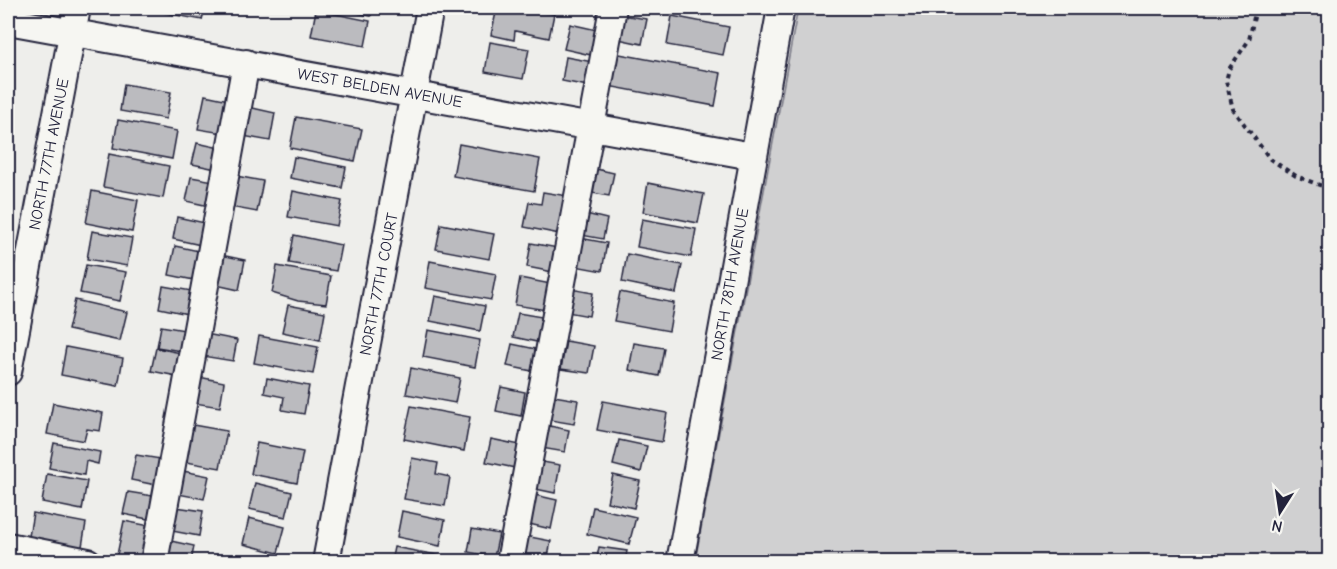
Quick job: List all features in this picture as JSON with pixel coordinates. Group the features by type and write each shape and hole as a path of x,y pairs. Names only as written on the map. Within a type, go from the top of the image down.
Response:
{"street":[{"name":"NORTH 77TH COURT","path":"326,561 430,8"},
{"path":"510,561 613,8"},
{"name":"NORTH 78TH AVENUE","path":"680,561 752,156 781,8"},
{"name":"WEST BELDEN AVENUE","path":"8,21 74,20 246,63 752,156"},
{"name":"NORTH 77TH AVENUE","path":"8,372 74,20"},
{"path":"154,561 246,63"},
{"path":"8,546 88,561"}],"path":[{"path":"1256,8 1249,40 1229,69 1226,81 1233,110 1269,159 1296,177 1329,189"}],"shaded area":[{"path":"798,8 1329,8 1329,561 695,561"}],"building":[{"path":"167,8 205,8 202,20 165,13"},
{"path":"334,8 373,8 371,16"},
{"path":"497,8 518,8 554,14 549,38 515,31 514,40 491,35"},
{"path":"316,10 370,21 365,46 311,36"},
{"path":"622,15 647,19 642,44 618,39"},
{"path":"672,16 729,27 723,55 667,45"},
{"path":"570,24 597,30 591,55 564,49"},
{"path":"490,42 529,49 523,79 485,72"},
{"path":"614,53 721,73 715,106 608,86"},
{"path":"566,57 593,62 588,86 562,81"},
{"path":"124,84 171,92 166,119 120,111"},
{"path":"8,95 14,96 8,128"},
{"path":"205,95 229,100 222,133 198,129"},
{"path":"248,107 275,113 270,141 243,136"},
{"path":"296,117 362,129 355,161 290,148"},
{"path":"118,120 177,131 172,159 113,148"},
{"path":"197,143 220,148 216,169 192,164"},
{"path":"459,144 540,159 534,191 453,176"},
{"path":"109,154 169,166 163,198 103,187"},
{"path":"294,157 346,167 342,188 290,178"},
{"path":"596,169 614,173 609,196 592,193"},
{"path":"236,176 263,181 257,212 230,207"},
{"path":"191,177 214,181 209,206 186,201"},
{"path":"648,183 704,194 698,223 643,212"},
{"path":"92,191 138,200 132,232 86,223"},
{"path":"293,191 342,201 337,226 288,217"},
{"path":"543,192 568,196 560,234 524,227 529,202 541,204"},
{"path":"586,214 607,219 603,239 581,235"},
{"path":"177,217 205,223 201,245 173,239"},
{"path":"642,219 696,229 691,257 637,247"},
{"path":"441,224 494,234 489,259 436,249"},
{"path":"92,231 132,238 127,266 87,259"},
{"path":"294,235 341,245 336,271 289,263"},
{"path":"580,238 607,243 602,271 575,266"},
{"path":"531,243 558,248 553,272 527,267"},
{"path":"175,246 199,251 194,280 169,275"},
{"path":"627,254 682,265 676,293 622,282"},
{"path":"221,255 245,260 239,290 216,285"},
{"path":"430,261 496,274 491,300 425,288"},
{"path":"86,265 126,272 120,301 80,293"},
{"path":"277,266 331,276 326,304 298,301 272,293"},
{"path":"520,278 551,284 546,310 515,305"},
{"path":"163,286 192,291 188,314 159,308"},
{"path":"571,289 593,293 589,316 567,312"},
{"path":"620,292 674,303 669,331 614,321"},
{"path":"435,296 485,306 480,331 430,321"},
{"path":"75,300 127,312 120,341 68,330"},
{"path":"288,305 325,312 320,340 282,332"},
{"path":"518,313 542,317 537,342 513,337"},
{"path":"161,326 185,330 181,351 157,347"},
{"path":"428,330 480,340 475,367 423,357"},
{"path":"206,334 237,340 233,361 202,356"},
{"path":"259,336 318,347 313,374 254,363"},
{"path":"566,341 594,346 589,373 561,369"},
{"path":"634,343 664,348 659,376 629,370"},
{"path":"512,344 536,349 532,371 507,366"},
{"path":"66,347 123,358 118,386 61,375"},
{"path":"156,348 181,353 177,376 151,371"},
{"path":"411,368 460,378 455,403 406,394"},
{"path":"199,377 224,382 220,407 194,403"},
{"path":"267,378 309,386 304,414 282,410 284,397 264,393"},
{"path":"501,387 525,392 521,416 496,411"},
{"path":"554,396 578,400 574,424 550,420"},
{"path":"603,401 667,413 662,442 597,430"},
{"path":"53,403 103,413 100,431 87,429 84,441 47,434"},
{"path":"411,406 470,417 464,451 404,439"},
{"path":"193,425 227,431 220,468 186,462"},
{"path":"545,425 569,430 565,452 541,448"},
{"path":"491,439 520,445 515,468 486,462"},
{"path":"619,440 647,446 641,472 613,465"},
{"path":"54,443 100,452 98,464 86,461 84,475 49,468"},
{"path":"257,443 303,452 297,483 251,474"},
{"path":"136,455 161,459 156,485 131,480"},
{"path":"412,458 438,463 436,474 450,477 445,506 404,499"},
{"path":"537,461 560,465 555,493 531,488"},
{"path":"183,471 209,476 204,499 178,494"},
{"path":"47,474 87,481 82,510 42,502"},
{"path":"613,475 640,481 634,508 607,502"},
{"path":"255,483 292,492 286,517 249,509"},
{"path":"128,492 153,496 148,519 123,514"},
{"path":"535,495 557,500 551,529 529,524"},
{"path":"176,507 203,511 199,536 172,531"},
{"path":"593,507 636,517 629,544 587,534"},
{"path":"402,511 445,520 440,546 397,537"},
{"path":"33,513 86,523 81,552 28,542"},
{"path":"249,518 285,527 278,553 243,544"},
{"path":"124,521 150,526 143,560 117,555"},
{"path":"472,529 499,534 494,557 468,552"},
{"path":"525,536 551,541 547,562 520,562"},
{"path":"171,541 194,546 191,562 167,562"},
{"path":"394,547 453,558 452,562 391,562"},
{"path":"599,547 627,551 625,562 596,562"},
{"path":"242,555 278,561 278,562 240,562"}]}
